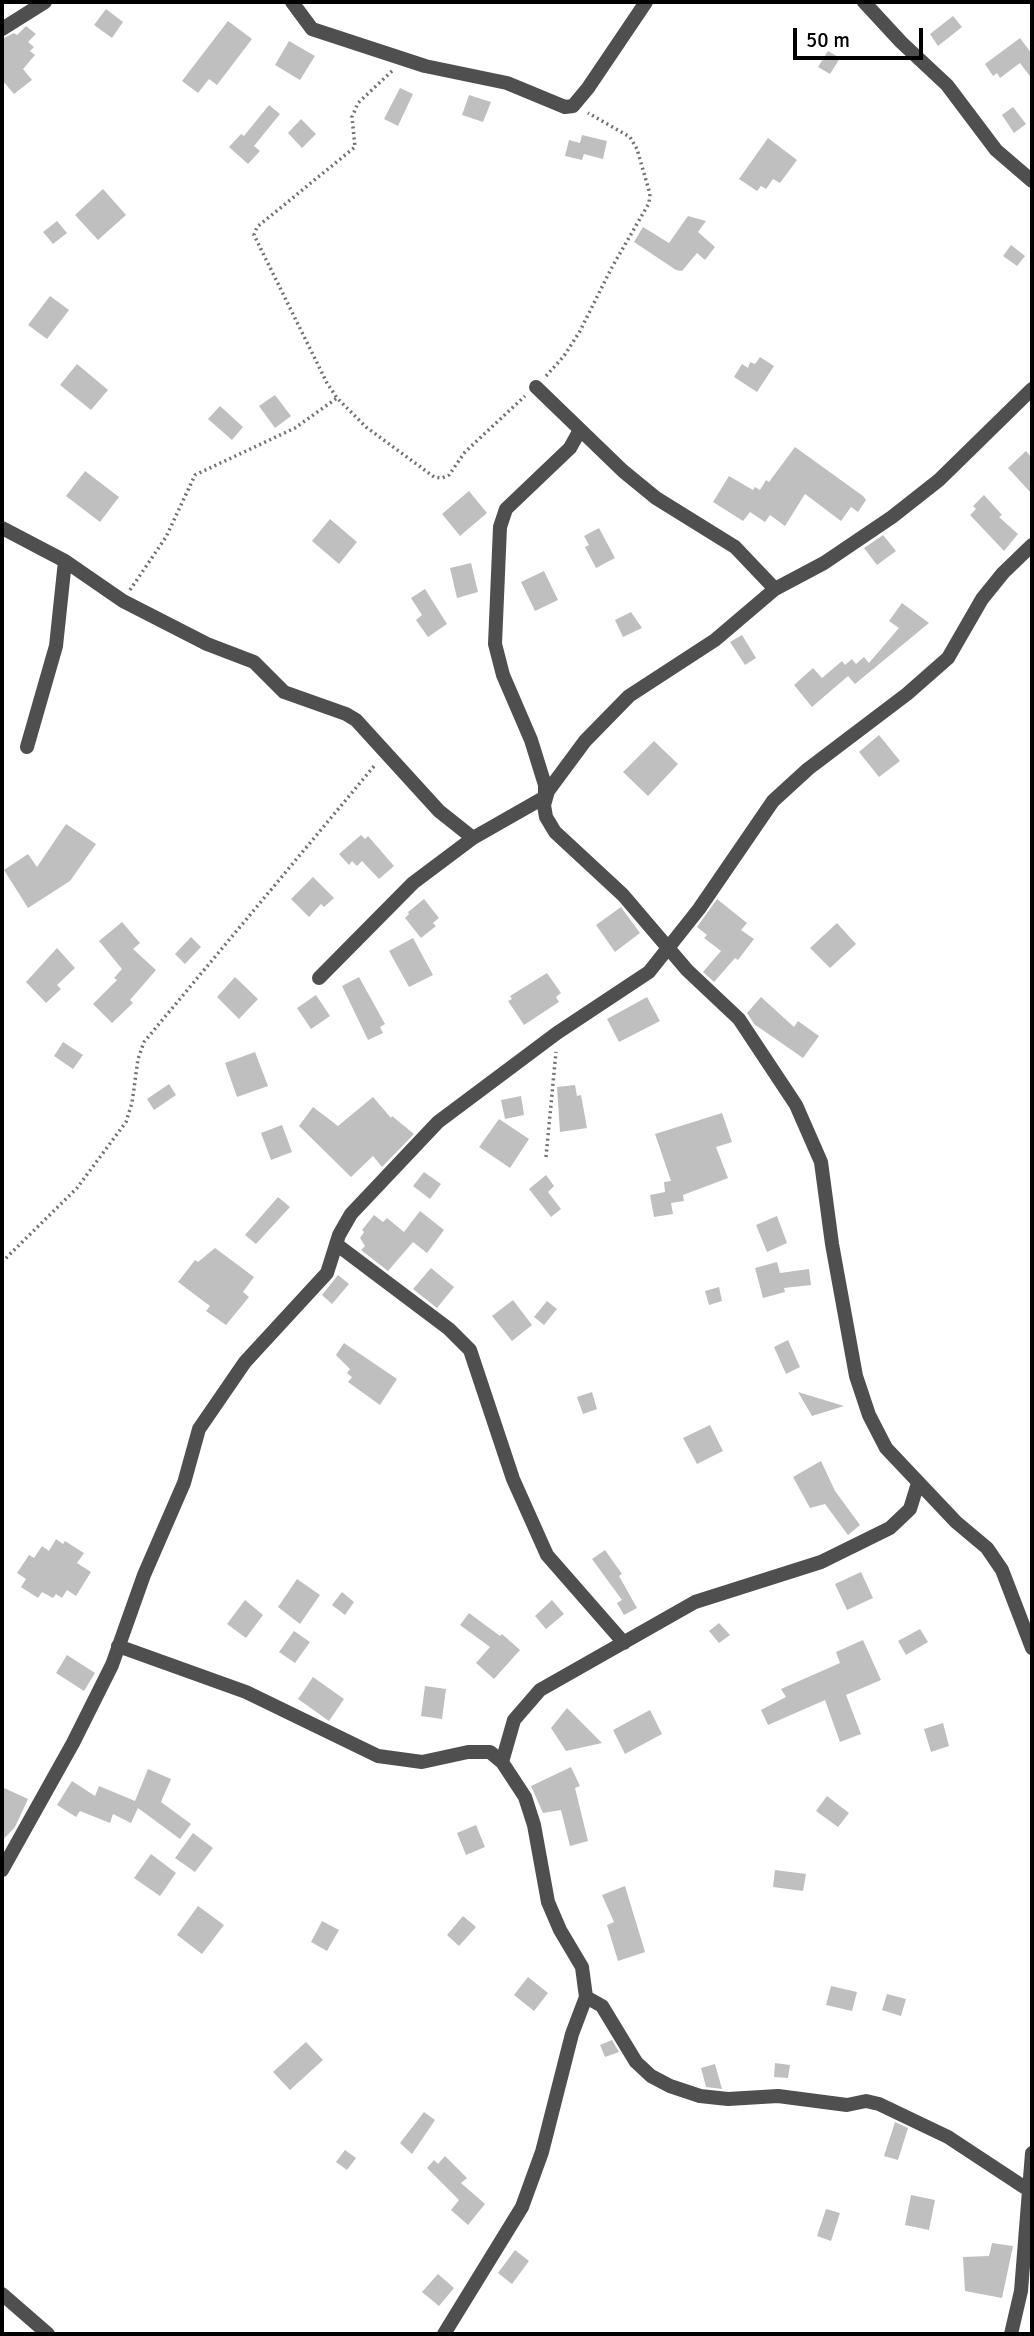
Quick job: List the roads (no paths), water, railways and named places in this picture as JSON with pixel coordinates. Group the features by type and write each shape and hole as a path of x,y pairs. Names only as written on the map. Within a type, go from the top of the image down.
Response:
{"street":[{"path":"2,29 44,2"},
{"path":"292,2 305,24 312,29 443,71 507,83 562,106 573,106 646,2"},
{"path":"864,2 901,42 947,85 996,150 1032,181"},
{"path":"536,387 656,498 735,547 775,589"},
{"path":"319,978 413,883 474,838 545,797 585,741 629,696 715,640 775,589 824,562 892,517 939,480 1032,389"},
{"path":"580,430 570,449 506,509 500,527 495,644 503,675 531,740 545,785 546,817 555,832 623,895 687,970 739,1019 758,1042 813,1140 821,1162 832,1244 856,1376 869,1415 886,1448 918,1483 987,1548 1002,1570 1032,1648"},
{"path":"2,528 65,561 123,601 207,644 254,662 284,692 346,714 386,751 439,811 474,838"},
{"path":"2,1870 78,1733 118,1646 184,1483 200,1429 245,1362 320,1283 332,1265 336,1244 351,1214 432,1127 557,1033 649,972 706,900 774,801 807,769 907,694 948,658 982,599 1003,573 1032,545"},
{"path":"27,747 56,646 65,561"},
{"path":"336,1244 449,1329 470,1350 513,1479 547,1555 624,1643"},
{"path":"502,1762 510,1727 527,1701 540,1690 695,1602 821,1562 878,1534 901,1520 910,1509 918,1483"},
{"path":"118,1646 246,1692 379,1756 422,1762 482,1750 490,1752 502,1762 525,1797 534,1825 548,1902 582,1967 586,1997 572,2034 527,2194 444,2334"},
{"path":"586,1997 603,2006 636,2062 651,2076 670,2086 700,2096 728,2099 761,2095 813,2098 846,2105 872,2102 948,2137 1027,2189"},
{"path":"1011,2334 1023,2268 1027,2189 1032,2153"},
{"path":"2,2294 48,2334"}]}
